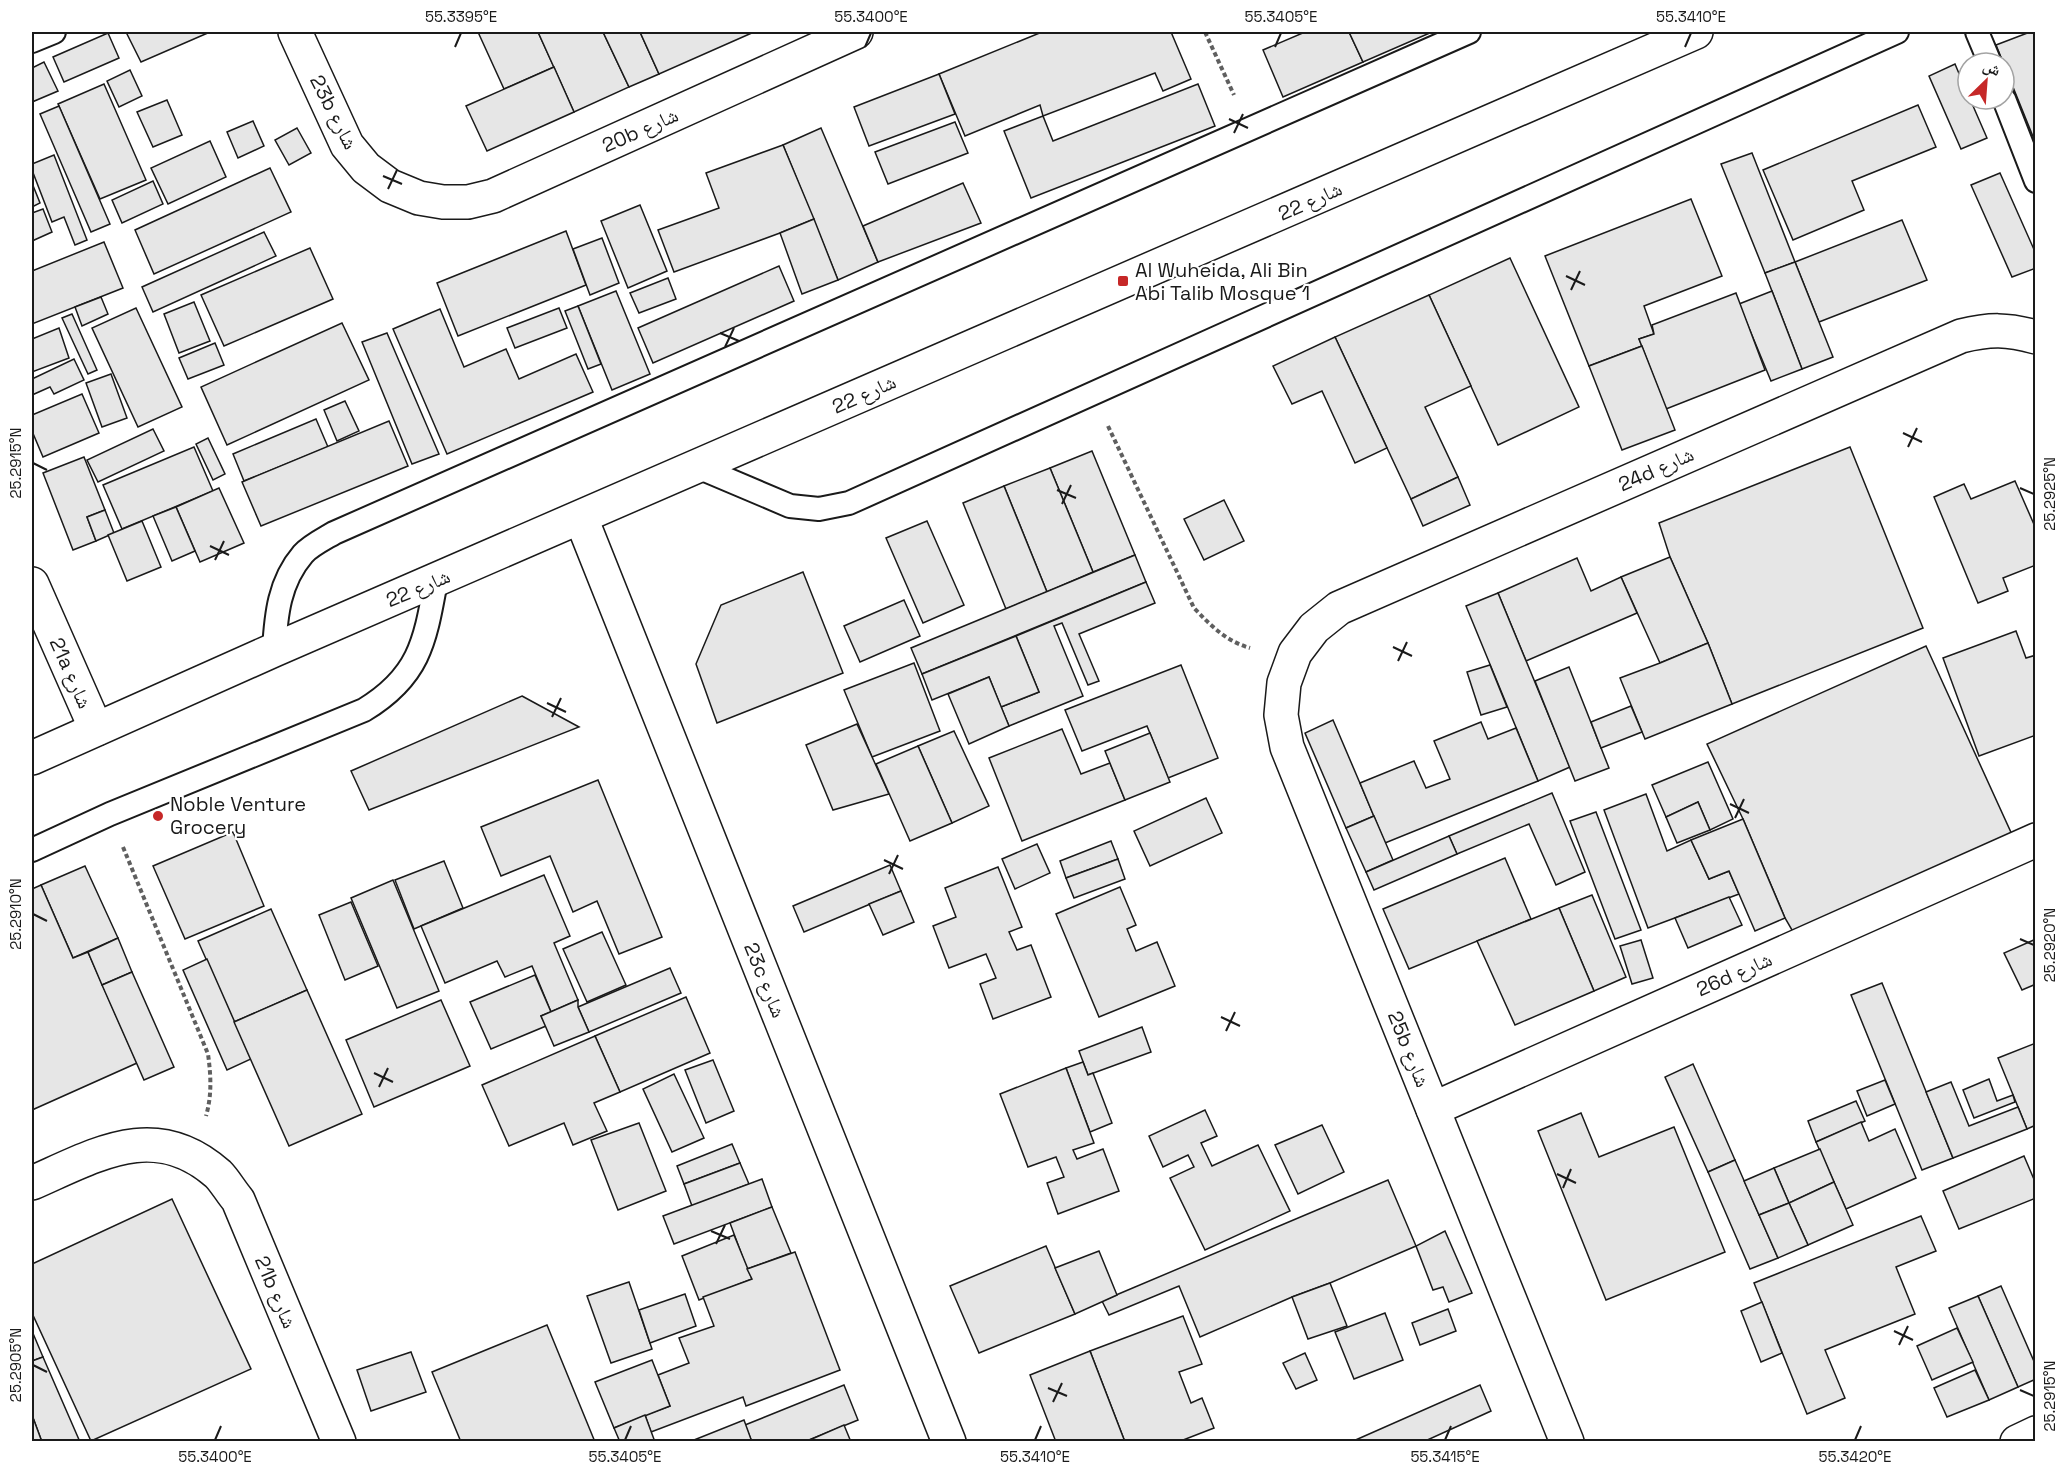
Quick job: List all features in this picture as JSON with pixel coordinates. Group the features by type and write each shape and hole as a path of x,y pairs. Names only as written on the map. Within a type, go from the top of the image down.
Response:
{"street":[{"name":"23b شارع","path":"295,32 346,145 366,168 390,186 419,198"},
{"name":"20b شارع","path":"419,198 443,202 468,201 492,196 856,32"},
{"name":"شارع 22","path":"32,758 274,650 1696,32"},
{"name":"24d شارع","path":"1295,653 1314,628 1339,608 1961,336 1987,330 2014,331 2036,337"},
{"name":"23c شارع","path":"581,518 949,1442"},
{"name":"21a شارع","path":"32,584 96,729"},
{"name":"25b شارع","path":"1295,653 1284,683 1281,715 1287,747 1567,1442"},
{"name":"26d شارع","path":"1433,1109 2036,840"},
{"name":"21b شارع","path":"32,1183 106,1150 136,1144 166,1146 194,1157 219,1175 237,1200 339,1442"},
{"path":"2017,1442 2036,1433"}],"lane":[{"path":"32,41 54,32"},
{"path":"274,650 276,615 285,581 304,553 334,533 1469,32"},
{"path":"698,467 790,506 819,509 849,503 1897,32"},
{"path":"1977,32 1985,51"},
{"path":"2009,111 2036,180"},
{"path":"32,850 110,814 364,710 384,697 400,682 414,662 423,641 436,581"}],"path":[{"path":"1205,32 1250,128"},
{"path":"1093,393 1194,608 1214,630 1239,645 1266,653 1295,653"},
{"path":"110,814 208,1054 211,1101 194,1157"}],"building":[{"path":"126,32 210,32 141,62"},
{"path":"478,32 538,32 554,67 504,89"},
{"path":"538,32 603,32 629,87 574,112"},
{"path":"603,32 640,32 659,74 629,87"},
{"path":"640,32 754,32 659,74"},
{"path":"1042,32 1171,32 1191,79 1163,91 1155,73 1043,116 1040,105 965,136 939,74"},
{"path":"1305,32 1349,32 1363,62 1283,97 1263,50"},
{"path":"1349,32 1432,32 1363,62"},
{"path":"2030,32 2036,32 2036,144 2016,94 2016,51 1998,51 1996,45"},
{"path":"108,33 119,58 64,82 53,57"},
{"path":"44,62 58,91 32,102 32,68"},
{"path":"1955,64 1956,111 1975,111 1987,138 1961,149 1929,76"},
{"path":"554,67 574,112 487,151 466,106"},
{"path":"130,70 142,96 119,107 107,81"},
{"path":"939,74 955,114 869,146 854,107"},
{"path":"104,84 146,180 100,199 58,104"},
{"path":"1198,84 1215,126 1031,198 1004,131 1043,116 1053,141"},
{"path":"167,100 182,135 153,147 137,112"},
{"path":"1918,105 1936,147 1852,181 1864,210 1793,240 1763,170"},
{"path":"59,106 110,224 91,232 40,114"},
{"path":"253,121 264,146 238,158 227,132"},
{"path":"955,122 968,153 888,184 875,152"},
{"path":"297,128 311,153 289,165 275,140"},
{"path":"821,128 878,262 838,280 783,145"},
{"path":"210,141 226,177 168,204 151,168"},
{"path":"783,145 814,219 674,272 658,230 719,208 706,173"},
{"path":"1752,153 1795,262 1765,273 1721,164"},
{"path":"54,155 87,240 75,245 64,217 52,222 32,170 32,164"},
{"path":"270,168 291,212 154,274 135,230"},
{"path":"2000,173 2036,254 2036,268 2012,277 1971,185"},
{"path":"153,181 163,204 122,223 112,200"},
{"path":"32,183 40,203 32,207"},
{"path":"963,183 981,223 878,262 863,226"},
{"path":"1691,199 1722,276 1644,306 1654,334 1639,339 1642,346 1589,366 1545,256"},
{"path":"640,205 667,271 628,288 601,221"},
{"path":"43,209 52,232 32,241 32,213"},
{"path":"814,219 838,280 802,294 780,233"},
{"path":"1902,220 1927,280 1819,322 1795,262"},
{"path":"566,231 586,285 458,336 437,283"},
{"path":"264,232 276,256 153,312 142,287"},
{"path":"602,238 619,283 590,295 573,249"},
{"path":"104,242 123,288 32,324 32,271"},
{"path":"310,248 333,299 224,346 201,295"},
{"path":"1510,258 1579,407 1498,445 1429,295"},
{"path":"1795,262 1833,357 1802,369 1765,273"},
{"path":"779,266 794,301 653,363 638,328"},
{"path":"668,278 676,299 639,313 630,293"},
{"path":"616,291 650,374 612,390 578,306"},
{"path":"1772,291 1802,369 1771,381 1739,304"},
{"path":"1736,293 1765,370 1666,409 1639,339 1654,334 1652,325"},
{"path":"1429,295 1471,386 1425,407 1458,477 1411,499 1335,337"},
{"path":"101,297 108,314 82,326 75,307"},
{"path":"194,302 210,341 179,353 164,314"},
{"path":"578,306 601,364 588,369 565,311"},
{"path":"136,308 182,407 138,427 92,328"},
{"path":"559,308 567,328 515,348 507,328"},
{"path":"440,309 464,367 506,349 519,379 576,354 593,392 447,454 393,329"},
{"path":"72,314 97,370 88,374 62,318"},
{"path":"342,323 369,380 227,445 201,387"},
{"path":"59,328 69,358 32,372 32,339"},
{"path":"387,333 439,454 412,464 362,342"},
{"path":"1335,337 1387,448 1355,463 1322,391 1292,404 1273,366"},
{"path":"215,343 224,365 188,379 179,358"},
{"path":"1642,346 1675,430 1622,450 1589,366"},
{"path":"74,359 84,380 54,394 50,387 32,395 32,379"},
{"path":"111,374 127,418 102,427 86,383"},
{"path":"82,394 99,433 43,457 32,431 32,415"},
{"path":"345,401 359,431 337,441 324,410"},
{"path":"316,419 328,447 244,481 233,454"},
{"path":"389,421 408,466 261,526 242,482"},
{"path":"153,429 164,451 98,482 87,460"},
{"path":"208,438 225,474 213,480 196,444"},
{"path":"194,447 213,491 122,529 103,485"},
{"path":"1850,447 1923,628 1732,704 1670,557 1659,523"},
{"path":"1092,451 1135,555 1093,572 1050,468"},
{"path":"84,457 105,510 87,517 96,541 73,550 43,473"},
{"path":"1050,468 1093,572 1047,592 1004,486"},
{"path":"1458,477 1470,505 1423,526 1411,499"},
{"path":"2015,481 2036,529 2036,565 2003,578 2008,591 1978,603 1934,497 1964,484 1971,499"},
{"path":"1004,486 1047,592 1006,609 963,503"},
{"path":"219,488 244,543 200,562 176,507"},
{"path":"1224,500 1244,541 1204,560 1184,519"},
{"path":"176,507 195,551 172,561 153,516"},
{"path":"105,510 114,533 96,541 87,517"},
{"path":"142,521 161,567 127,581 108,535"},
{"path":"927,521 964,605 923,623 886,538"},
{"path":"1135,555 1146,582 922,674 911,648"},
{"path":"1670,557 1708,643 1660,663 1621,577"},
{"path":"1577,558 1591,591 1621,577 1637,613 1526,661 1498,593"},
{"path":"803,572 843,673 717,723 696,664 721,605"},
{"path":"1146,582 1155,603 1079,634 1099,681 1088,685 1062,623 1054,626 1083,696 1009,726 1001,707 1039,692 1016,636"},
{"path":"1498,593 1570,767 1538,781 1466,606"},
{"path":"904,600 920,636 860,662 844,626"},
{"path":"2016,631 2026,658 2036,655 2036,735 1979,756 1943,658"},
{"path":"1016,636 1039,692 1001,707 989,677 932,700 922,674"},
{"path":"1708,643 1732,704 1645,739 1620,678"},
{"path":"1926,646 2014,839 1796,937 1785,918 1743,819 1707,744"},
{"path":"914,663 940,731 872,757 844,690"},
{"path":"1181,665 1218,758 1168,778 1147,726 1082,751 1065,710"},
{"path":"1490,665 1507,707 1481,715 1467,672"},
{"path":"1569,667 1609,768 1575,781 1535,681"},
{"path":"989,677 1009,726 969,744 948,694"},
{"path":"522,696 579,727 369,810 351,771"},
{"path":"1631,706 1642,732 1601,748 1591,722"},
{"path":"1333,720 1374,816 1346,828 1305,733"},
{"path":"1481,722 1488,739 1516,728 1538,781 1385,843 1360,783 1414,761 1426,788 1450,779 1434,741"},
{"path":"857,724 889,794 833,810 806,745"},
{"path":"1062,729 1081,774 1110,763 1125,800 1022,841 989,758"},
{"path":"954,731 989,806 952,823 918,746"},
{"path":"1150,733 1170,782 1125,800 1105,751"},
{"path":"918,746 952,823 910,841 876,764"},
{"path":"1708,762 1733,819 1710,830 1698,802 1666,817 1652,785"},
{"path":"598,780 662,937 619,954 597,901 573,912 550,856 501,876 481,827"},
{"path":"1552,793 1585,872 1556,885 1529,824 1457,854 1449,836"},
{"path":"1646,794 1667,851 1691,840 1709,879 1729,871 1739,894 1648,928 1604,810"},
{"path":"1206,798 1222,833 1150,866 1134,831"},
{"path":"1698,802 1710,830 1677,843 1666,817"},
{"path":"1596,812 1641,930 1615,939 1570,821"},
{"path":"1374,816 1393,860 1366,872 1346,828"},
{"path":"1743,819 1785,918 1755,931 1729,871 1709,879 1691,840"},
{"path":"233,832 264,906 185,939 153,866"},
{"path":"1449,836 1457,854 1374,890 1366,872"},
{"path":"1111,841 1118,859 1066,878 1060,861"},
{"path":"1037,844 1050,873 1015,889 1002,859"},
{"path":"1505,858 1531,919 1409,969 1383,909"},
{"path":"1118,859 1125,879 1074,898 1066,878"},
{"path":"444,861 463,908 414,929 395,880"},
{"path":"890,865 901,891 804,932 793,906"},
{"path":"85,866 118,938 73,958 41,885"},
{"path":"998,867 1022,927 1009,932 1017,950 1031,945 1051,997 993,1019 980,984 996,978 986,954 949,968 933,926 956,917 945,888"},
{"path":"544,875 570,936 554,943 578,1000 551,1012 532,966 505,977 497,961 445,983 421,926"},
{"path":"393,880 439,991 397,1008 351,898"},
{"path":"41,885 73,958 88,952 137,1063 32,1110 32,889"},
{"path":"1120,887 1136,925 1127,929 1136,951 1157,942 1175,986 1099,1017 1056,914"},
{"path":"901,891 914,922 883,935 869,904"},
{"path":"1592,895 1626,977 1594,991 1559,908"},
{"path":"1729,897 1742,925 1688,948 1675,918"},
{"path":"351,902 378,966 345,980 319,915"},
{"path":"1559,908 1594,991 1515,1025 1477,941"},
{"path":"271,909 307,990 234,1022 198,941"},
{"path":"602,932 626,985 587,1002 563,949"},
{"path":"118,938 132,972 102,985 88,952"},
{"path":"2036,939 2036,984 2022,990 2004,953"},
{"path":"1641,940 1653,978 1632,984 1620,946"},
{"path":"207,959 251,1059 227,1070 183,970"},
{"path":"670,968 681,993 589,1032 578,1007"},
{"path":"132,972 174,1067 144,1080 102,985"},
{"path":"535,975 551,1012 541,1016 546,1026 491,1049 470,1002"},
{"path":"1882,983 1953,1158 1922,1170 1851,995"},
{"path":"307,990 362,1114 289,1146 234,1022"},
{"path":"686,997 710,1053 620,1092 595,1036"},
{"path":"441,1000 470,1066 374,1107 346,1040"},
{"path":"578,1000 578,1007 589,1032 554,1046 541,1016"},
{"path":"1142,1027 1151,1052 1088,1075 1079,1051"},
{"path":"595,1036 620,1092 594,1103 607,1131 573,1145 564,1123 509,1146 482,1085"},
{"path":"2036,1043 2036,1125 2027,1129 1998,1058"},
{"path":"713,1060 734,1111 706,1123 685,1070"},
{"path":"1083,1062 1088,1075 1093,1073 1112,1123 1090,1132 1066,1068"},
{"path":"1693,1064 1735,1160 1708,1172 1665,1077"},
{"path":"1066,1068 1094,1143 1073,1150 1077,1159 1103,1149 1119,1191 1058,1214 1047,1183 1064,1177 1056,1157 1028,1167 1000,1094"},
{"path":"674,1074 704,1138 672,1152 643,1089"},
{"path":"1989,1079 1997,1101 2013,1095 2015,1102 1974,1118 1963,1090"},
{"path":"1885,1080 1895,1104 1867,1116 1857,1091"},
{"path":"1951,1082 1969,1126 2018,1107 2027,1129 1953,1158 1926,1092"},
{"path":"1856,1101 1865,1121 1816,1142 1808,1121"},
{"path":"1205,1110 1217,1136 1201,1143 1212,1166 1258,1145 1290,1211 1205,1250 1170,1178 1194,1167 1188,1155 1163,1167 1149,1136"},
{"path":"1581,1113 1599,1157 1674,1127 1725,1252 1606,1300 1538,1131"},
{"path":"1861,1122 1869,1141 1895,1129 1916,1178 1846,1209 1816,1142"},
{"path":"639,1123 666,1191 618,1210 591,1140"},
{"path":"1322,1125 1344,1172 1298,1194 1275,1145"},
{"path":"732,1144 740,1163 684,1184 677,1166"},
{"path":"1820,1149 1834,1182 1789,1203 1774,1168"},
{"path":"2024,1156 2036,1184 2036,1198 1959,1229 1943,1191"},
{"path":"1735,1160 1778,1258 1750,1269 1708,1172"},
{"path":"740,1163 749,1184 692,1206 684,1184"},
{"path":"1774,1168 1789,1203 1759,1215 1744,1181"},
{"path":"762,1179 772,1207 674,1244 663,1216"},
{"path":"1388,1180 1416,1246 1330,1283 1200,1337 1179,1286 1109,1315 1102,1301"},
{"path":"1834,1182 1853,1225 1808,1245 1789,1203"},
{"path":"172,1199 251,1369 91,1441 32,1313 32,1264"},
{"path":"1789,1203 1808,1245 1778,1258 1759,1215"},
{"path":"772,1207 791,1253 747,1269 730,1223"},
{"path":"1921,1216 1936,1251 1896,1267 1915,1314 1825,1350 1845,1398 1807,1414 1754,1283"},
{"path":"1445,1231 1472,1293 1449,1302 1443,1287 1433,1290 1416,1246"},
{"path":"734,1235 752,1279 699,1300 682,1256"},
{"path":"1046,1246 1075,1314 979,1353 950,1286"},
{"path":"1099,1251 1117,1295 1075,1314 1055,1268"},
{"path":"795,1252 840,1370 746,1406 743,1397 651,1432 645,1415 670,1406 658,1375 689,1363 679,1338 714,1326 703,1297 752,1279 747,1269"},
{"path":"629,1282 652,1349 611,1363 587,1296"},
{"path":"1330,1283 1347,1326 1308,1339 1292,1297"},
{"path":"2001,1286 2036,1366 2036,1379 2018,1387 1978,1296"},
{"path":"685,1294 696,1326 650,1343 639,1310"},
{"path":"1978,1296 2018,1387 1989,1400 1949,1308"},
{"path":"1762,1302 1782,1353 1761,1362 1741,1311"},
{"path":"1448,1309 1456,1331 1420,1345 1412,1323"},
{"path":"1385,1313 1403,1360 1354,1379 1335,1332"},
{"path":"1183,1316 1202,1364 1179,1372 1191,1403 1202,1398 1214,1428 1178,1442 1125,1442 1090,1351"},
{"path":"547,1325 595,1442 461,1442 432,1372"},
{"path":"1957,1328 1973,1362 1932,1380 1917,1346"},
{"path":"32,1331 43,1357 32,1361"},
{"path":"1090,1351 1125,1442 1056,1442 1030,1375"},
{"path":"411,1352 426,1392 371,1411 357,1370"},
{"path":"1305,1353 1317,1380 1296,1389 1283,1363"},
{"path":"43,1357 80,1442 42,1442 32,1415 32,1361"},
{"path":"652,1360 670,1406 614,1428 595,1382"},
{"path":"1975,1370 1989,1400 1947,1417 1934,1388"},
{"path":"844,1385 858,1420 804,1442 752,1442 745,1425"},
{"path":"1480,1385 1491,1411 1423,1442 1351,1442"},
{"path":"32,1415 42,1442 32,1442"},
{"path":"645,1415 655,1442 620,1442 614,1428"},
{"path":"744,1420 752,1442 689,1442"},
{"path":"844,1425 851,1442 805,1442"}],"place":[{"name":"Al Wuheida, Ali Bin Abi Talib Mosque 1","path":"1123,281"},
{"name":"Noble Venture Grocery","path":"158,816"}]}
